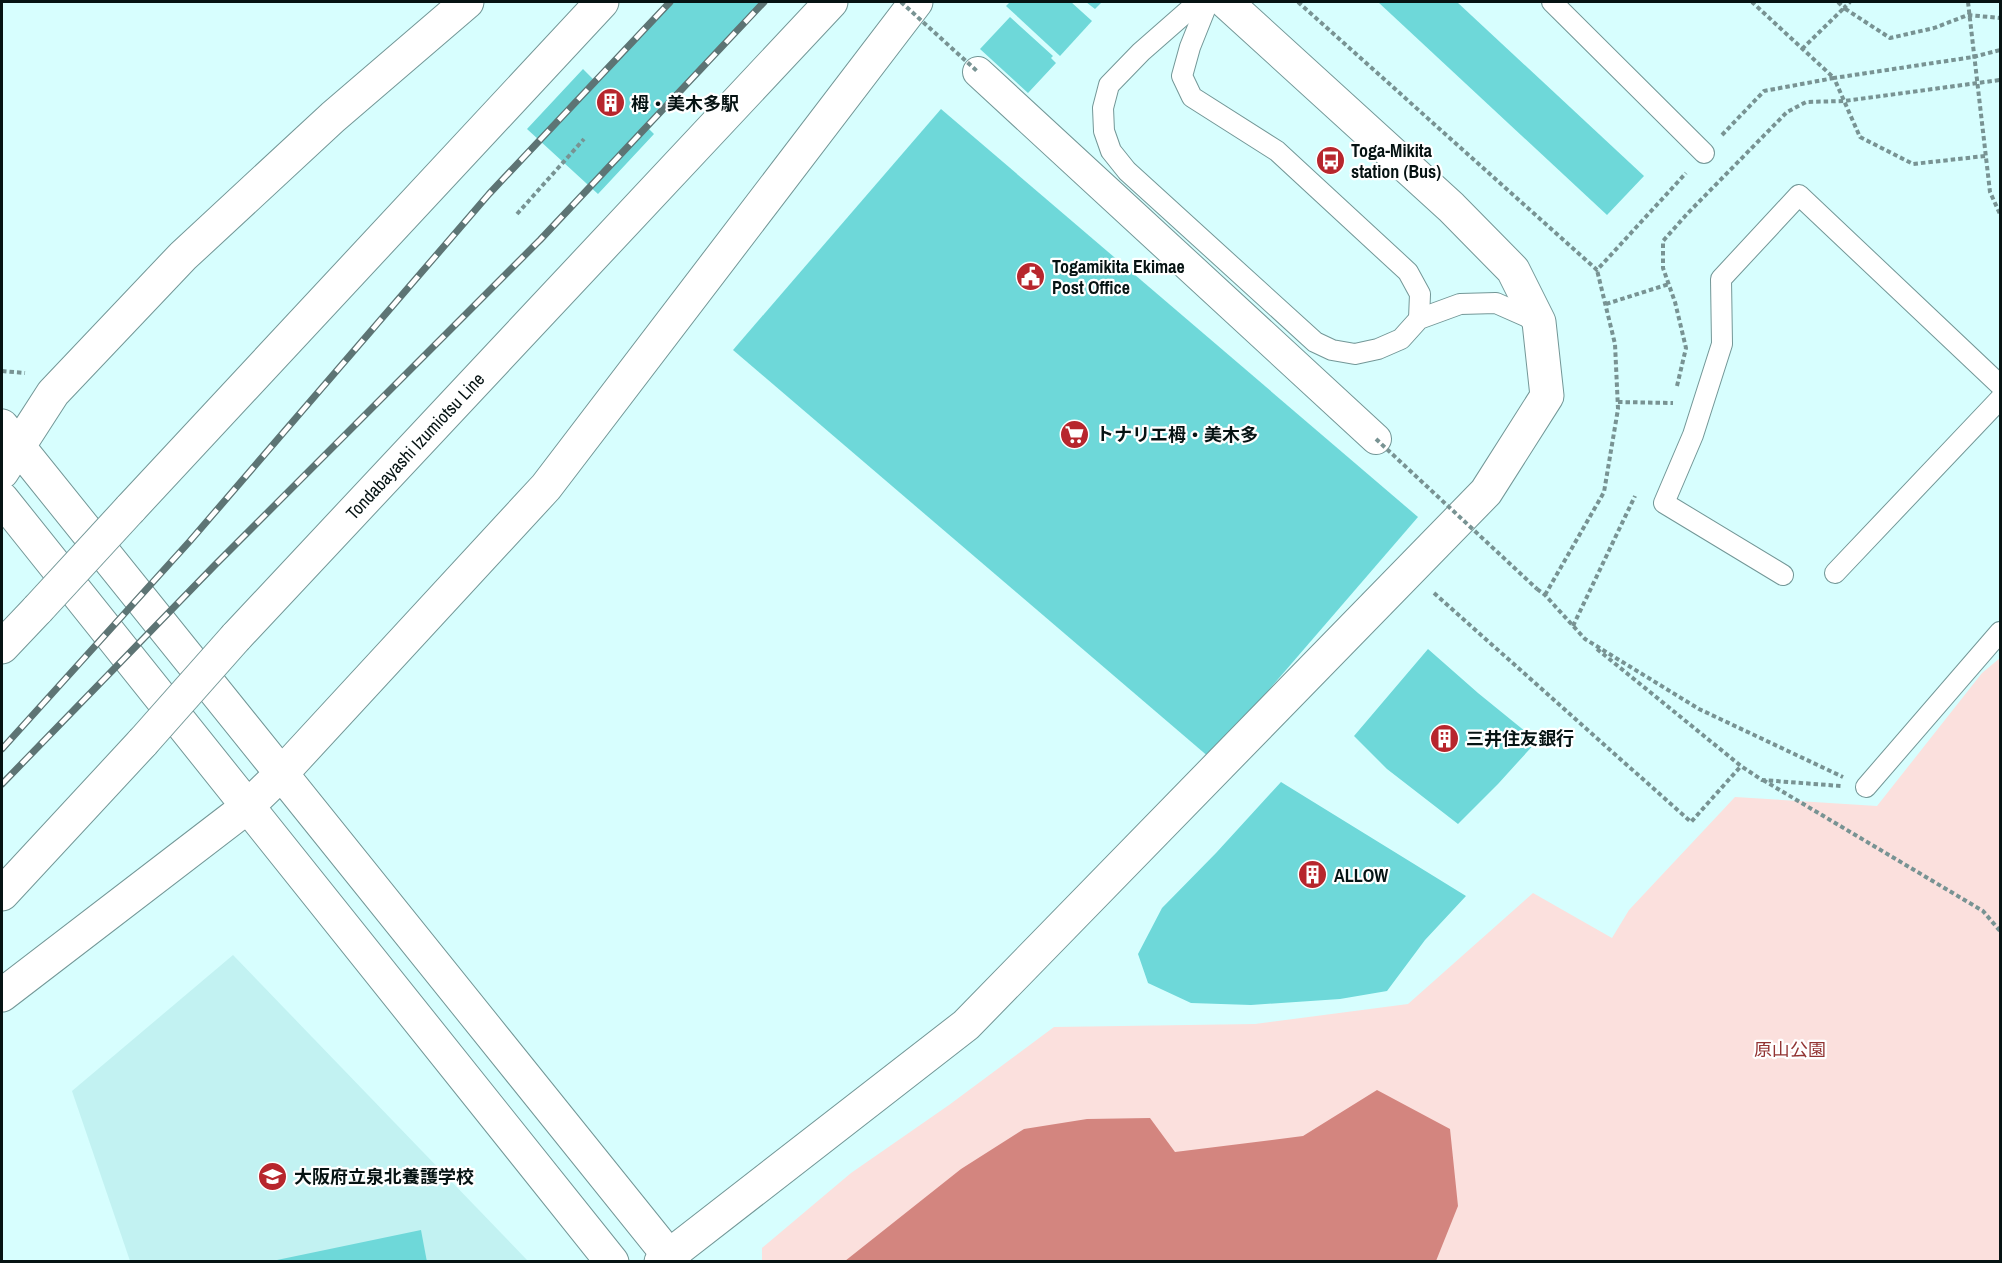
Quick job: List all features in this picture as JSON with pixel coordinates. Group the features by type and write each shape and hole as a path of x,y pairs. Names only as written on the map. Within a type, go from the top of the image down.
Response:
{"main road":[{"path":"467,2 333,117 183,256 53,393 7,448 282,773 668,1259 966,1024 1486,492 1547,396 1539,322 1513,270 1450,207 1226,2"},
{"path":"2,647 602,2"},
{"name":"Tondabayashi Izumiotsu Line","path":"2,894 143,742 236,637 831,2"},
{"path":"2,995 247,807 282,773 546,487 916,2"},
{"path":"2,499 612,1262"}],"street":[{"path":"978,72 1376,439"}],"lane":[{"path":"1198,2 1140,52 1109,85 1103,108 1104,131 1111,151 1127,171 1315,342 1332,350 1355,354 1378,349 1401,339 1419,319 1460,304 1496,303 1539,322"},
{"path":"1208,2 1190,47 1182,76 1192,97 1277,151 1408,272 1420,294 1419,319"},
{"path":"1552,2 1704,153"},
{"path":"1783,575 1664,503 1693,435 1722,344 1721,279 1799,195 2001,385"},
{"path":"1835,573 2001,399"},
{"path":"1866,787 2001,632"}],"path":[{"path":"900,2 978,72"},
{"path":"1298,2 1597,270 1615,344 1618,409 1604,492 1545,595"},
{"path":"1752,2 1834,78 1860,137 1913,164 1985,156"},
{"path":"1838,2 1890,38 1934,28 1968,15 2001,18"},
{"path":"1802,49 1850,2"},
{"path":"1968,2 1989,192 2001,214"},
{"path":"1597,270 1764,91 1973,57 2001,50"},
{"path":"1676,392 1686,348 1675,302 1663,268 1663,241 1686,214 1787,112 1806,102 1844,101 2001,80"},
{"path":"518,214 584,139"},
{"path":"1606,304 1669,284"},
{"path":"1618,402 1673,403 1669,414"},
{"path":"1376,439 1545,595 1585,639 1741,766 1983,911 2001,932"},
{"path":"1573,626 1638,490"},
{"path":"1409,571 1691,822 1741,766"},
{"path":"1585,639 1699,709 1866,787"},
{"path":"1762,780 1866,787"}],"shaded area":[{"name":"大阪府立泉北養護学校","path":"233,955 528,1261 130,1261 72,1091"},
{"path":"1377,1090 1450,1129 1458,1206 1436,1261 845,1261 961,1169 1024,1129 1087,1119 1150,1118 1175,1152 1303,1136"}],"green space":[{"name":"原山公園","path":"2000,658 2000,1261 762,1262 762,1248 851,1173 949,1105 1054,1027 1255,1024 1408,1004 1533,893 1612,938 1629,910 1735,797 1877,806 1982,673"}],"building":[{"name":"栂・美木多駅","path":"667,2 764,2 647,127 654,134 598,194 527,129 583,69 594,80"},
{"path":"1010,2 1071,2 1092,21 1060,56 1006,6"},
{"path":"1086,2 1102,2 1095,9"},
{"path":"1378,2 1457,2 1644,176 1607,215"},
{"path":"1010,17 1053,56 1051,58 1056,63 1028,93 980,49"},
{"name":"トナリエ栂・美木多","path":"941,109 1418,517 1210,758 733,350"},
{"name":"三井住友銀行","path":"1428,649 1537,741 1458,824 1387,769 1354,736"},
{"name":"ALLOW","path":"1281,782 1466,896 1425,940 1387,991 1340,999 1251,1005 1191,1003 1148,983 1138,954 1162,908"},
{"path":"421,1230 427,1262 277,1262 277,1260"}],"railway":[{"path":"2,749 190,541 489,194 670,2"},
{"path":"2,784 214,566 540,240 764,2"}],"place":[{"name":"栂・美木多駅","path":"610,103"},
{"name":"Toga-Mikita station (Bus)","path":"1330,160"},
{"name":"Togamikita Ekimae Post Office","path":"1031,276"},
{"name":"トナリエ栂・美木多","path":"1075,434"},
{"name":"三井住友銀行","path":"1445,738"},
{"name":"ALLOW","path":"1313,875"},
{"name":"大阪府立泉北養護学校","path":"273,1176"}]}
